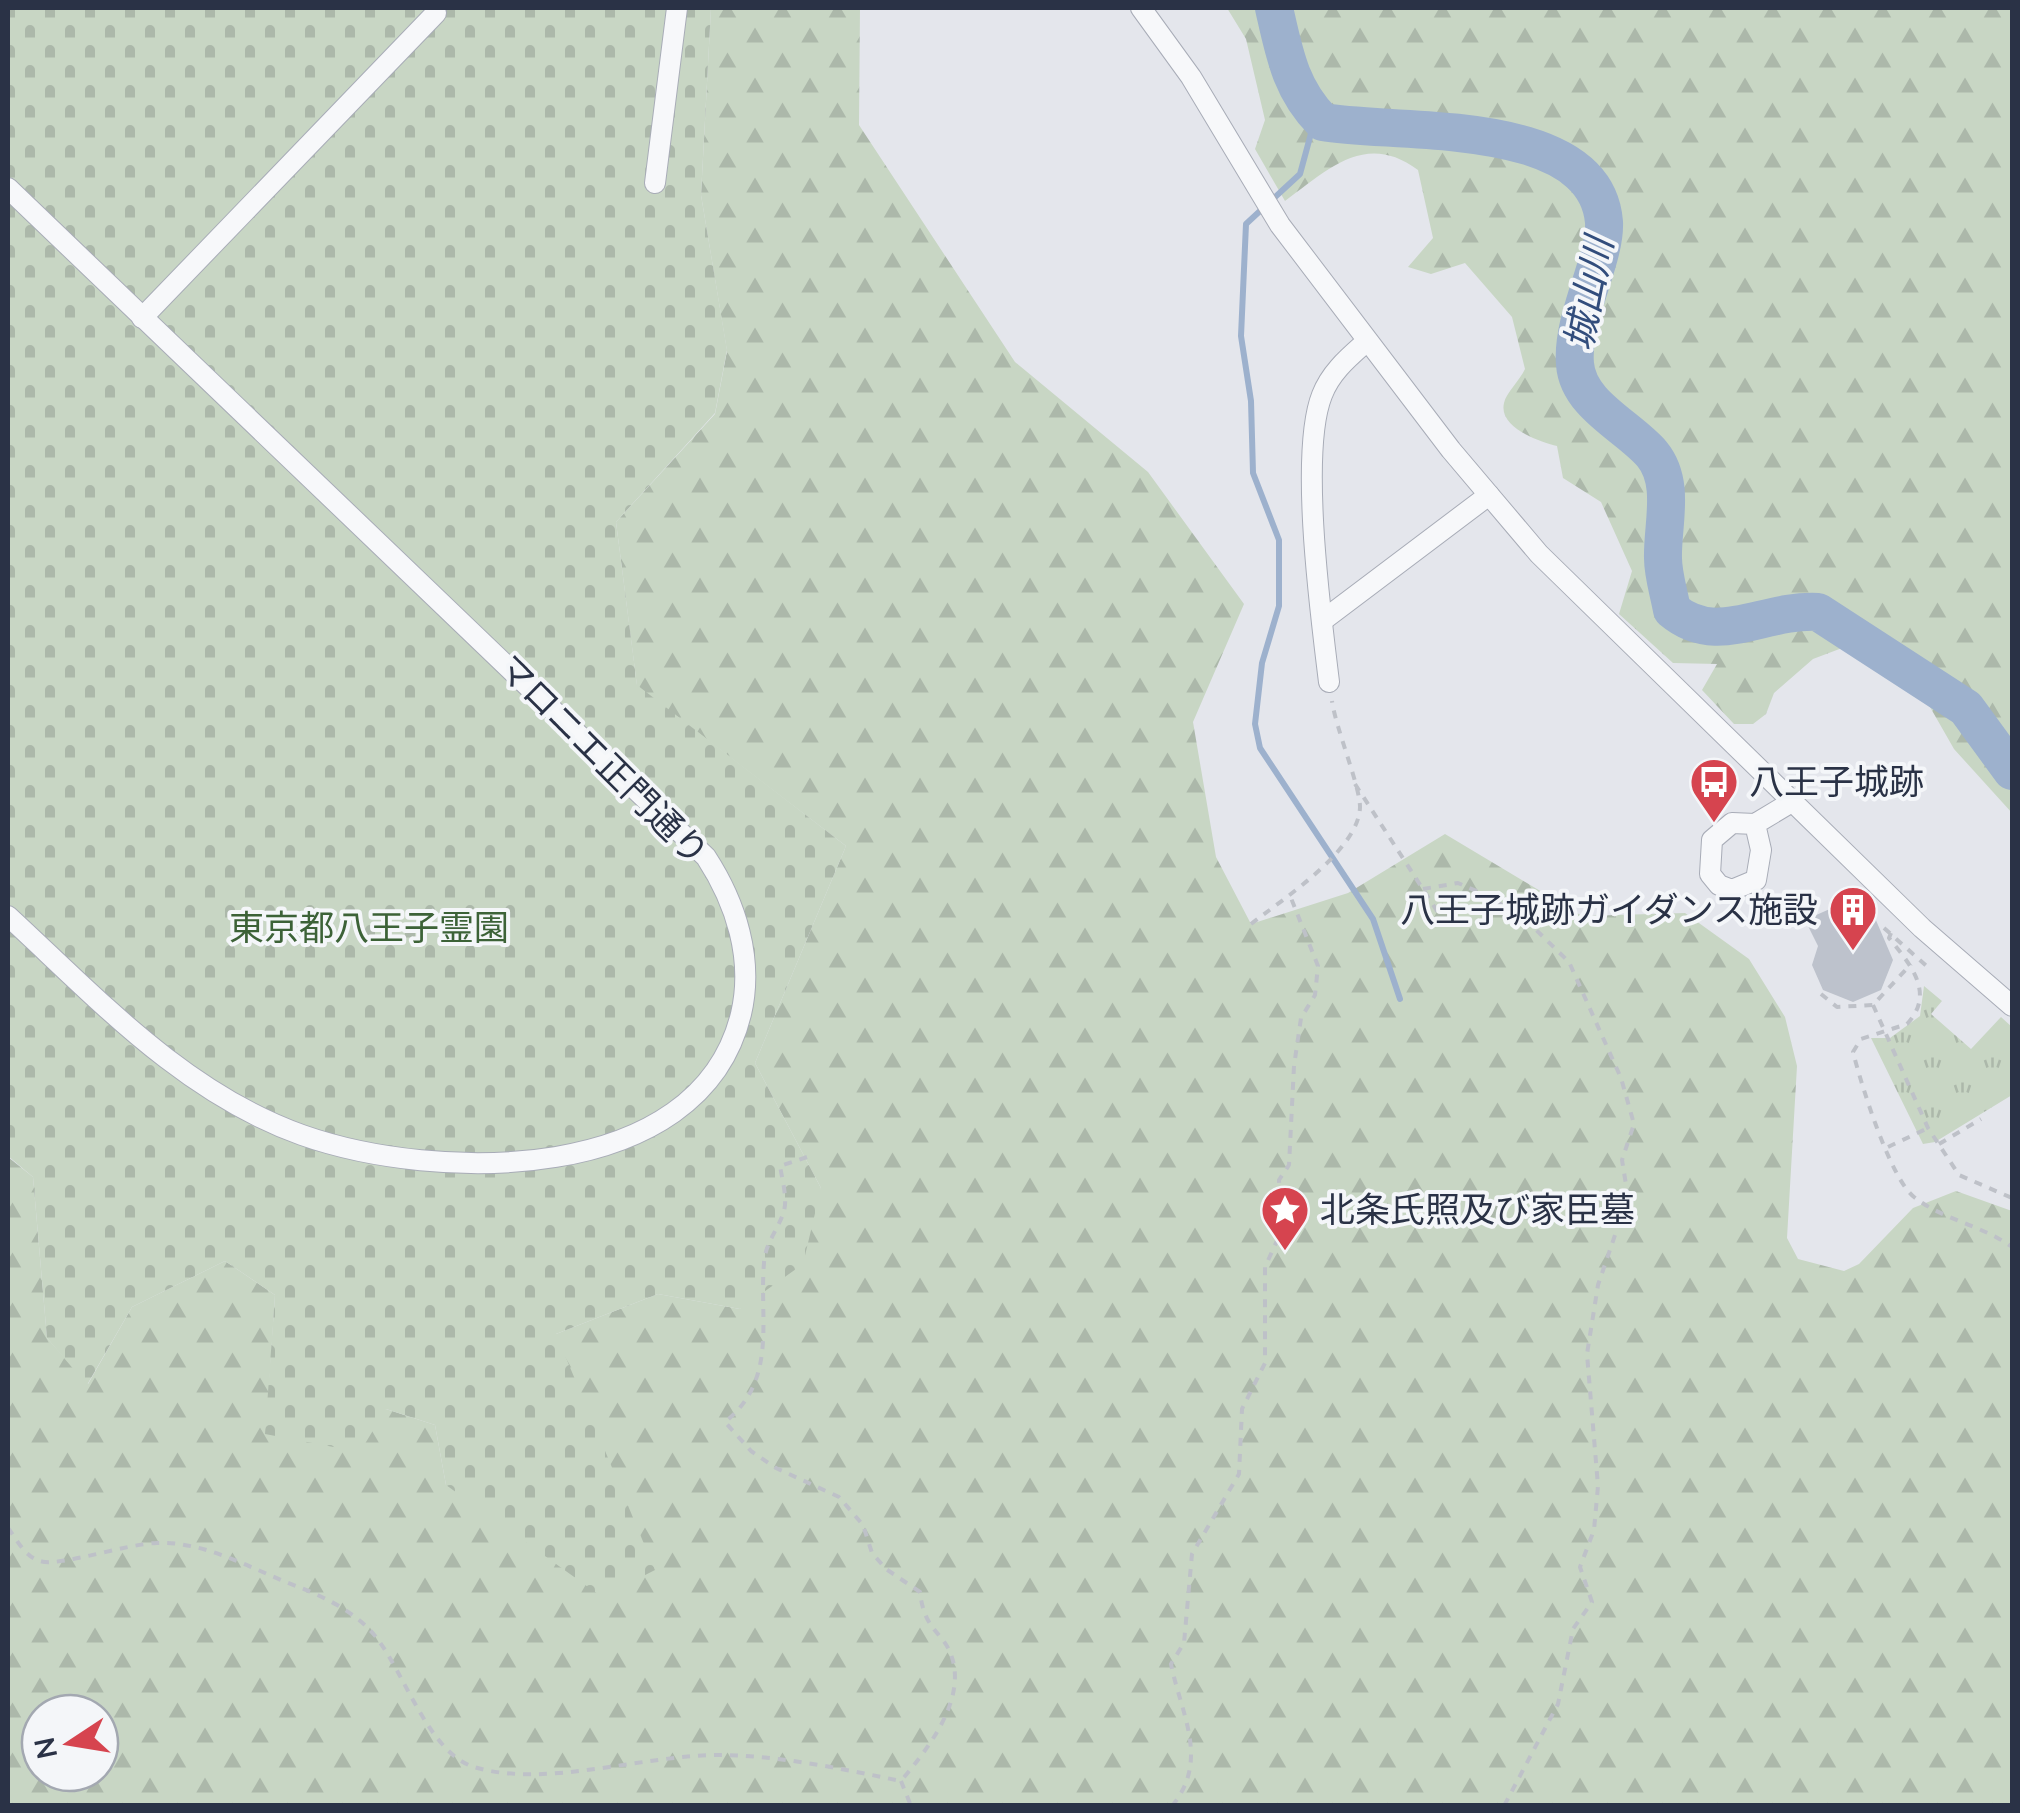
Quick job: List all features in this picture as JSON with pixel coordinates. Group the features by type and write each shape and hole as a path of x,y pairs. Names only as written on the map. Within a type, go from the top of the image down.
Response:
{"street":[{"path":"655,183 677,8"},
{"path":"1141,8 1191,77 1280,225 1366,342 1539,554 1790,803 1922,928 2012,1006"},
{"path":"142,318 436,14"},
{"name":"マロニエ正門通り","path":"8,188 706,856 738,919 744,998 736,1034 715,1074 653,1129 599,1148 527,1159 460,1163 401,1158 358,1152 306,1136 215,1095 139,1036 8,916"},
{"path":"1329,682 1312,440 1321,397 1335,370 1366,342"},
{"path":"1322,621 1489,496"},
{"path":"1755,824 1790,803"}],"path":[{"path":"1251,924 1325,863 1355,829 1360,804 1329,682"},
{"path":"1351,779 1380,816 1439,914"},
{"path":"1423,889 1458,883 1488,896 1526,920 1569,962 1621,1078 1634,1124 1622,1160 1628,1196 1598,1285 1587,1354 1598,1486 1594,1530 1580,1566 1592,1602 1573,1629 1558,1704 1504,1806"},
{"path":"1172,1806 1194,1765 1191,1728 1180,1708 1171,1664 1184,1643 1192,1554 1239,1474 1242,1409 1265,1363 1265,1267 1281,1232 1278,1180 1288,1166 1289,1109 1301,1018 1315,996 1318,966 1290,893"},
{"path":"1884,928 1931,970"},
{"path":"1890,933 1889,938 1910,964 1921,993 1916,1011 1907,1024 1860,1040 1854,1052 1902,1184 1913,1196 1984,1228 2012,1247"},
{"path":"1822,994 1836,1007 1872,1005 1910,964"},
{"path":"1872,1005 1928,1128 1959,1174 2012,1198"},
{"path":"1939,1144 1981,1119"},
{"path":"1888,1147 1928,1128"},
{"path":"807,1157 780,1166 785,1207 772,1232 764,1262 764,1342 742,1409 725,1422 751,1451 776,1468 839,1497 864,1525 872,1553 886,1570 920,1592 923,1620 942,1638 953,1662 954,1689 932,1744 902,1782"},
{"path":"8,1528 24,1552 45,1562 108,1549 174,1543 215,1552 308,1590 349,1612 375,1636 450,1757 477,1768 538,1774 721,1755 798,1760 902,1782"},
{"path":"902,1782 911,1806"}],"green space":[{"name":"東京都八王子霊園","path":"8,8 711,8 701,195 727,350 715,413 616,522 637,685 846,846 755,1063 821,1188 803,1264 740,1309 658,1294 556,1334 655,1570 602,1597 446,1485 435,1425 386,1409 360,1452 265,1434 275,1295 225,1261 132,1307 87,1385 47,1338 33,1177 8,1156"},
{"path":"711,8 860,8 859,125 1015,362 1148,472 1244,604 1193,722 1216,857 1251,924 1348,893 1445,834 1582,916 1685,913 1749,959 1785,1017 1797,1066 1787,1238 1798,1259 1844,1271 1859,1264 1913,1208 1956,1191 2012,1211 2012,1805 8,1805 8,1157 33,1177 47,1338 88,1384 132,1307 225,1261 275,1295 266,1434 386,1409 435,1425 446,1485 556,1334 658,1294 740,1309 821,1188 755,1063 846,846 637,686 616,522 715,414 727,351 701,195"},
{"path":"1227,8 2012,8 2012,813 1954,749 1930,707 1850,645 1813,659 1774,693 1766,714 1753,724 1734,724 1702,690 1717,664 1673,663 1619,614 1632,571 1601,502 1563,478 1557,446 1514,427 1504,412 1505,399 1525,369 1512,317 1465,263 1431,274 1408,267 1433,238 1418,170 1399,159 1364,154 1332,167 1285,201 1255,149 1265,120 1246,39"},
{"path":"1924,986 1942,1001 1931,1014 1971,1049 2001,1017 2012,1027 2012,1095 1935,1142 1923,1144 1871,1038 1890,1038 1920,1016"}],"building":[{"name":"八王子城跡ガイダンス施設","path":"1841,904 1868,927 1875,918 1893,960 1881,990 1853,1002 1823,990 1812,965 1818,946 1805,920"}],"waterway":[{"name":"城山川","path":"1274,8 1296,83 1323,122 1441,131 1530,147 1566,163 1592,188 1604,222 1603,237 1578,328 1575,364 1578,378 1594,403 1642,444 1659,465 1666,491 1663,564 1672,610 1689,621 1723,627 1818,612 1966,708 2012,771"},
{"path":"1316,115 1300,174 1246,224 1241,336 1251,401 1253,473 1279,540 1279,606 1262,663 1255,724 1260,748 1373,919 1400,999"}],"place":[{"name":"八王子城跡","path":"1714,824"},
{"name":"八王子城跡ガイダンス施設","path":"1853,952"},
{"name":"北条氏照及び家臣墓","path":"1285,1252"}]}
